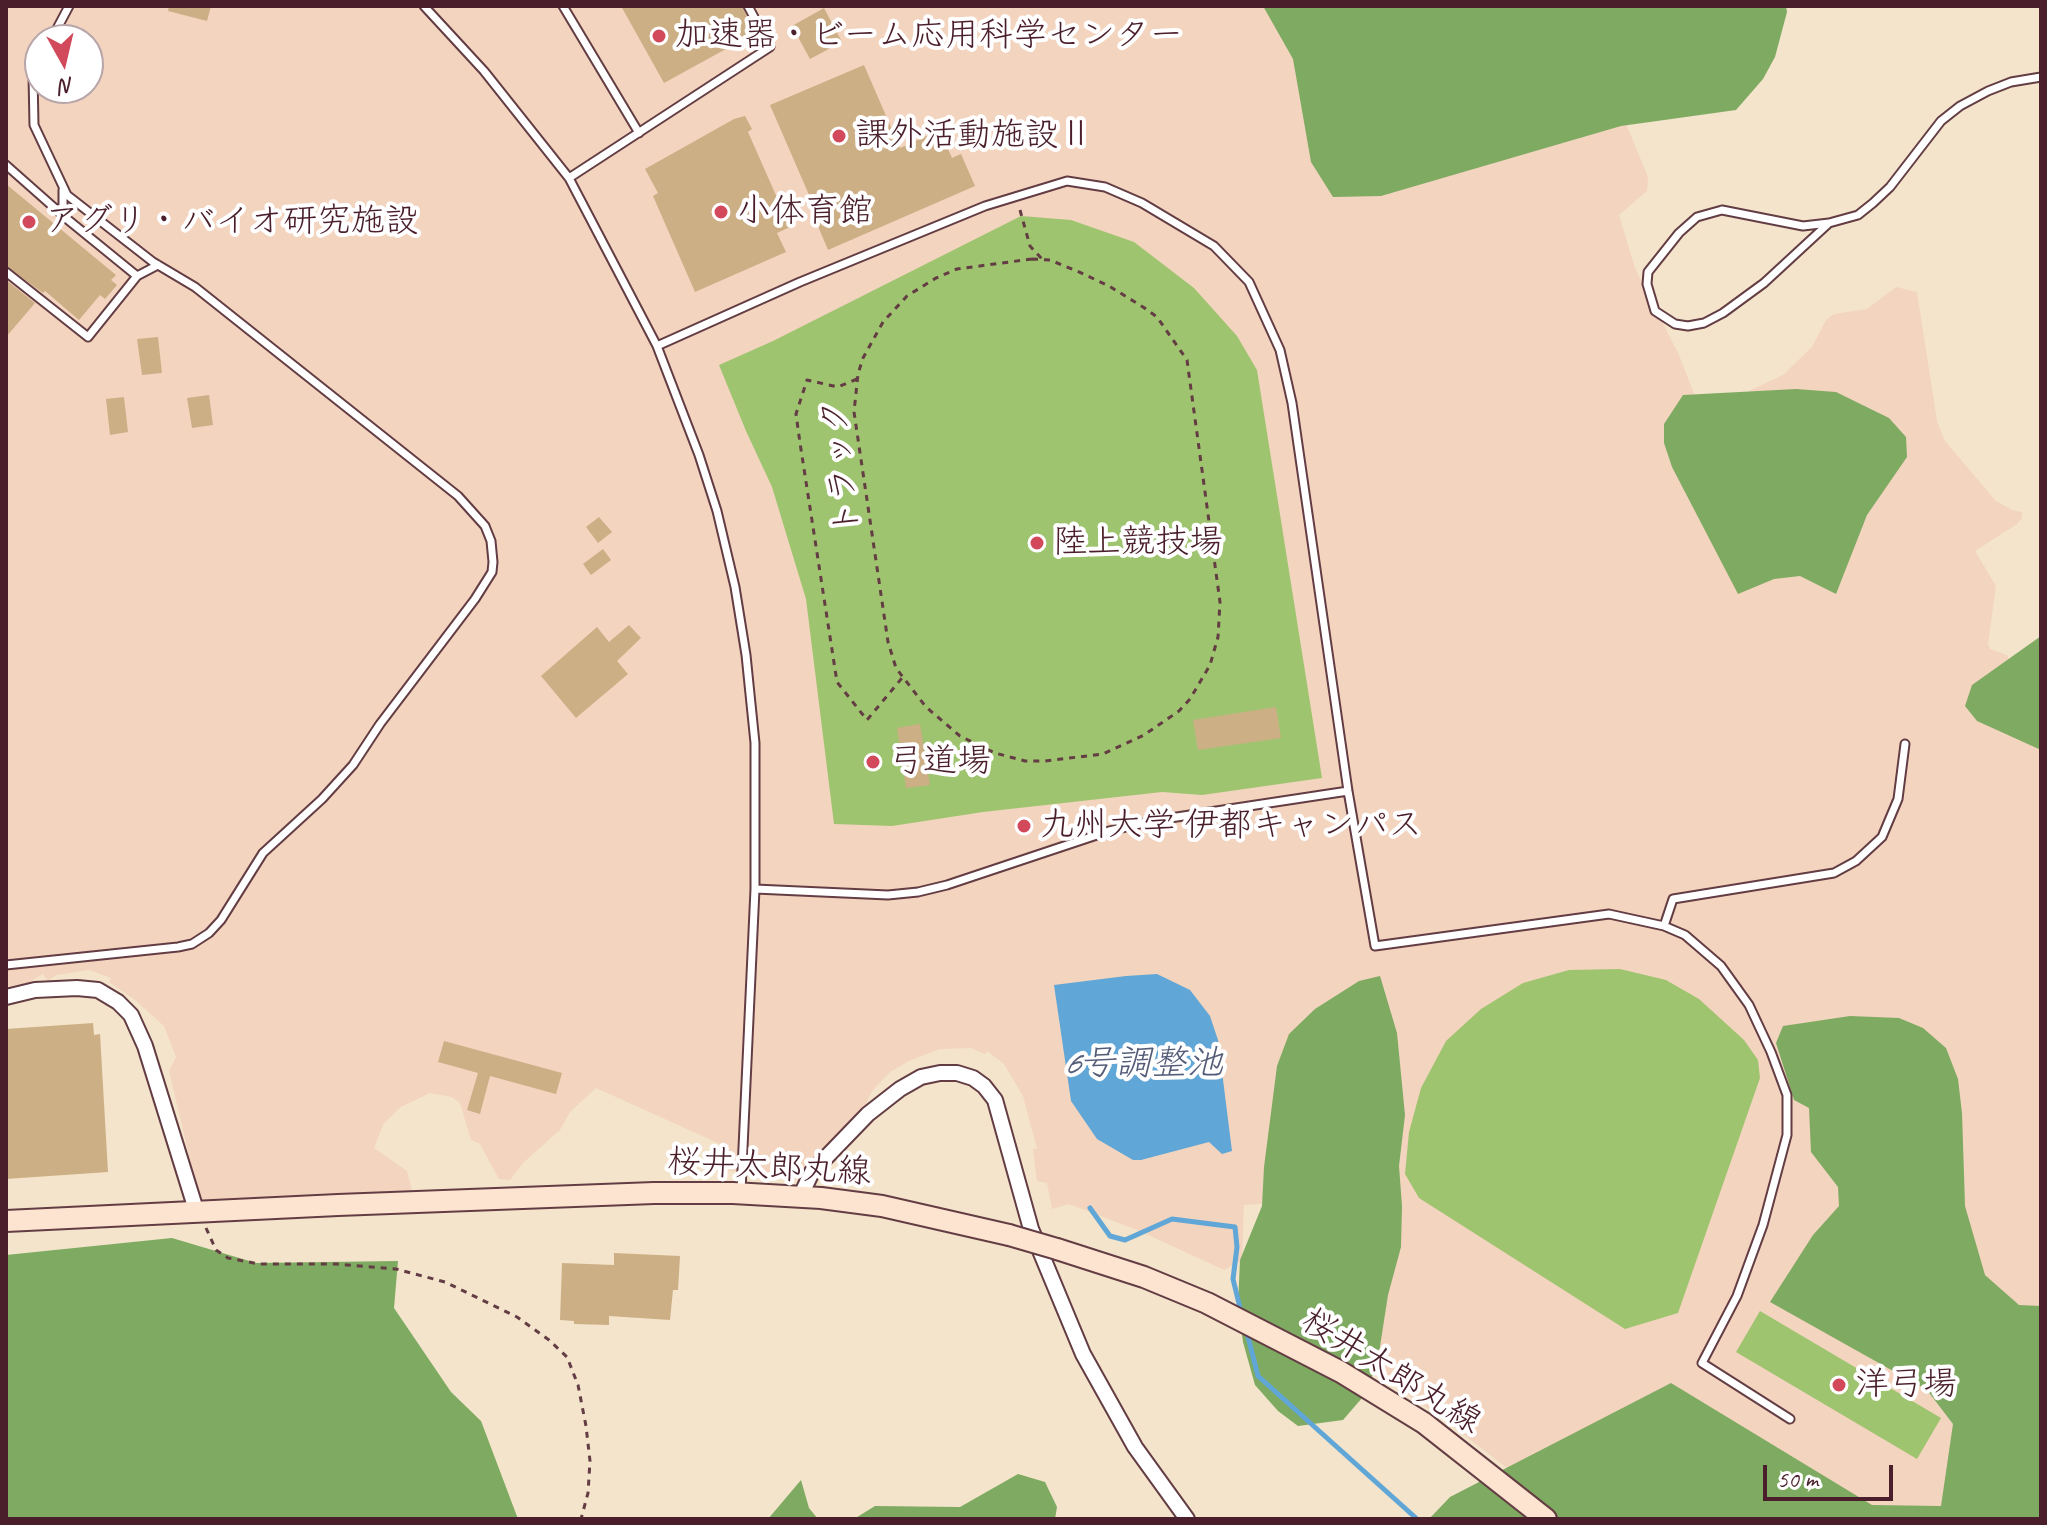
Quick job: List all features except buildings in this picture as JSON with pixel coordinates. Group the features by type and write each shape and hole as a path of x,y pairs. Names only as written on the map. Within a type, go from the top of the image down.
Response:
{"main road":[{"name":"桜井太郎丸線","path":"6,1221 654,1193 800,1197 882,1206 1009,1235 1144,1277 1257,1328 1341,1372 1424,1423 1546,1519"}],"street":[{"path":"6,997 35,990 98,990 118,1002 131,1015 145,1046 197,1213"},
{"path":"800,1197 812,1172 868,1114 900,1089 921,1077 940,1073 957,1073 973,1078 984,1086 995,1100 1031,1229 1083,1354 1135,1447 1187,1519"}],"lane":[{"path":"59,24 69,6"},
{"path":"424,6 484,71 569,178 657,346 717,511 735,587 755,743 755,889 741,1194"},
{"path":"563,6 639,133"},
{"path":"569,178 770,47 748,6"},
{"path":"1829,223 1764,283 1704,323 1688,326 1675,324 1655,311 1649,298 1648,272 1679,233 1697,217 1722,210 1803,226 1858,215 1890,187 1941,121 1960,106 2000,87 2041,77"},
{"path":"6,965 178,947 192,944 209,933 221,920 263,853 322,799 353,765 492,572 491,541 485,526 458,496 195,287 158,265 67,195 34,125 34,104"},
{"path":"6,165 137,276"},
{"path":"657,346 800,282 985,206 1067,181 1105,187 1142,203 1214,246 1249,282 1280,350 1292,403 1348,791 1375,946 1609,914 1664,926 1685,935 1721,966 1749,1005 1771,1052 1787,1095 1787,1135 1763,1225 1737,1296 1702,1363 1790,1419"},
{"path":"63,187 67,219"},
{"path":"6,272 88,337 137,276 158,265"},
{"path":"1664,926 1673,899 1834,873 1856,861 1882,837 1898,799 1905,744"},
{"path":"755,889 888,895 918,892 1133,826 1348,791"}],"path":[{"path":"1017,198 1030,246 1042,259"},
{"name":"トラック","path":"1020,259 1042,259 1086,275 1143,307 1157,317 1187,360 1220,602 1219,631 1214,652 1197,689 1175,715 1113,750 1077,759 1025,761 974,744 938,719 902,678 891,654 886,627 854,412 857,379 863,358 883,322 907,296 957,269 1020,259"},
{"path":"857,379 838,387 807,380 796,414 799,434 837,682 867,720 902,678"},
{"path":"197,1213 216,1250 228,1258 259,1264 337,1264 396,1269 445,1282 517,1317 549,1340 567,1357 581,1399 590,1461 588,1493 581,1519"}],"shaded area":[{"name":"九州大学 伊都キャンパス","path":"6,6 1613,6 1610,85 1648,177 1647,191 1619,215 1635,268 1679,355 1707,427 1745,416 1749,391 1783,375 1812,347 1826,320 1834,314 1867,309 1896,287 1917,292 1937,421 1945,441 1996,501 2022,512 2017,524 1975,551 1996,586 1988,644 1990,649 2007,655 2011,662 2041,681 2041,1519 1520,1478 1438,1415 1340,1350 1274,1203 1244,1205 1242,1260 1224,1270 1142,1232 1069,1204 1052,1209 1047,1183 1037,1181 1033,1149 1037,1149 1023,1096 1004,1064 987,1051 985,1054 971,1048 940,1049 890,1072 872,1091 842,1153 825,1171 807,1182 719,1170 720,1144 596,1088 570,1112 560,1130 523,1163 510,1180 499,1179 480,1144 471,1140 460,1103 452,1097 430,1093 401,1107 384,1123 374,1148 407,1171 413,1195 330,1196 326,1193 200,1202 169,1071 176,1057 164,1026 109,982 111,978 89,970 56,975 48,981 43,974 28,983 6,987"}],"green space":[{"path":"1263,6 1786,6 1787,12 1775,57 1763,79 1736,110 1621,126 1381,196 1333,197 1311,162 1293,59"},
{"name":"陸上競技場","path":"1021,216 1071,220 1134,242 1194,288 1237,336 1257,370 1322,778 1202,795 1162,792 983,812 892,826 834,824 806,599 772,487 719,365"},
{"path":"1796,389 1836,392 1889,418 1906,437 1907,457 1867,515 1836,594 1800,576 1774,579 1738,594 1672,467 1664,443 1664,424 1683,395"},
{"path":"2041,636 2041,750 1977,721 1965,706 1972,685"},
{"path":"1620,969 1666,980 1699,999 1744,1040 1758,1060 1760,1078 1678,1313 1625,1329 1419,1198 1405,1174 1409,1132 1421,1088 1446,1041 1481,1009 1523,983 1569,970"},
{"path":"1380,976 1397,1033 1405,1115 1399,1166 1401,1247 1388,1295 1377,1366 1362,1398 1343,1420 1298,1426 1278,1411 1255,1385 1243,1342 1238,1305 1240,1260 1262,1206 1277,1066 1289,1034 1315,1009 1359,981"},
{"path":"1850,1016 1899,1018 1923,1028 1946,1048 1958,1079 1965,1206 1985,1275 2019,1305 2041,1306 2041,1519 1429,1519 1450,1497 1671,1383 1872,1505 1941,1506 1953,1424 1927,1390 1770,1302 1813,1235 1839,1206 1838,1187 1811,1152 1809,1108 1794,1100 1776,1043 1783,1026"},
{"path":"172,1238 256,1263 398,1261 394,1308 451,1392 481,1421 518,1519 6,1519 6,1255"},
{"name":"洋弓場","path":"1760,1311 1941,1418 1917,1459 1736,1352"},
{"path":"1018,1474 1045,1482 1057,1507 1055,1519 854,1519 875,1506 960,1507"},
{"path":"801,1480 809,1508 818,1519 768,1519"}],"water":[{"name":"6号調整池","path":"1157,974 1190,990 1210,1016 1218,1040 1232,1151 1222,1154 1209,1142 1133,1160 1097,1139 1071,1101 1054,985"}],"waterway":[{"path":"1090,1208 1110,1236 1125,1240 1172,1219 1235,1227 1237,1247 1233,1279 1242,1316"},
{"path":"1246,1329 1258,1376 1417,1519"}],"place":[{"name":"加速器・ビーム応用科学センター","path":"659,36"},
{"name":"課外活動施設Ⅱ","path":"839,136"},
{"name":"小体育館","path":"721,212"},
{"name":"アグリ・バイオ研究施設","path":"29,222"},
{"name":"陸上競技場","path":"1037,543"},
{"name":"弓道場","path":"873,762"},
{"name":"九州大学 伊都キャンパス","path":"1024,826"},
{"name":"洋弓場","path":"1839,1385"}]}
